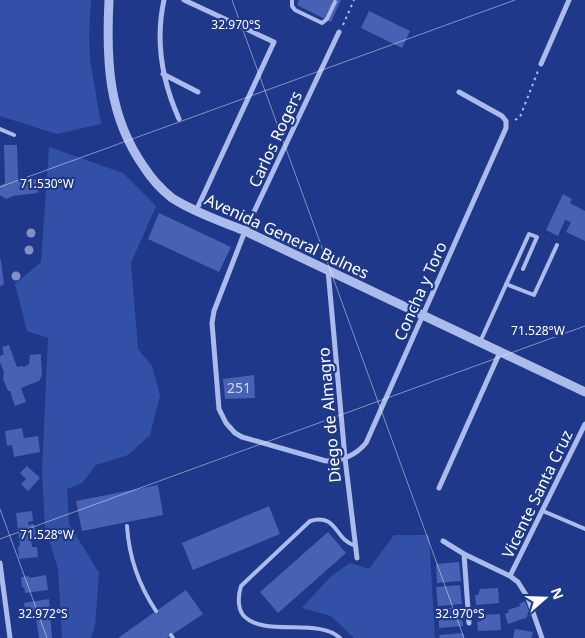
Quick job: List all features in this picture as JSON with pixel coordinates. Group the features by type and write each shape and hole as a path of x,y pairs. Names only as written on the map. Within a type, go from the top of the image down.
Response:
{"street":[{"name":"Avenida General Bulnes","path":"109,0 110,82 117,113 122,128 137,157 171,197 196,211 245,231 585,392"},
{"path":"164,0 160,30 164,74 179,119"},
{"path":"184,0 274,42 196,211"},
{"path":"541,64 569,0"},
{"name":"Carlos Rogers","path":"340,32 245,231 214,311 212,322 218,402 222,416 230,428 242,437 320,460 332,461 345,458"},
{"path":"164,74 198,92"},
{"path":"459,92 502,116 506,124"},
{"name":"Concha y Toro","path":"345,458 356,452 366,443 506,128 506,124"},
{"name":"Diego de Almagro","path":"328,270 345,458 357,558"},
{"path":"439,488 500,352"},
{"name":"Vicente Santa Cruz","path":"510,576 585,424"},
{"path":"443,541 518,582 528,598 542,638"},
{"path":"464,554 469,623"},
{"path":"0,563 10,638"}],"lane":[{"path":"292,0 292,6 295,10 322,23 327,20 335,2"},
{"path":"0,129 14,135"},
{"path":"480,342 529,234 537,237 523,269"},
{"path":"506,284 534,295 557,245"},
{"path":"542,510 585,529"},
{"path":"340,638 331,632 270,631 257,628 246,620 242,614 238,600 239,592 241,586 310,521 321,519 330,522 347,544 356,546"},
{"path":"127,526 134,570 140,585 156,611"}],"path":[{"path":"340,32 354,0"},
{"path":"506,124 520,117 541,64"}],"shaded area":[{"path":"0,0 91,0 90,59 101,124 57,134 0,116"},
{"path":"49,147 123,173 156,206 131,263 138,349 152,366 160,395 150,435 128,455 96,465 82,483 67,489 69,524 99,573 95,626 91,638 62,638 58,569 45,527 42,472 48,338 27,331 15,284 41,262"},
{"path":"394,535 429,535 435,638 354,638 331,616 302,608 330,577 350,563 369,569"}],"building":[{"path":"299,0 341,0 331,22 297,5"},
{"path":"369,11 410,31 402,48 361,28"},
{"path":"4,145 17,145 18,179 37,179 41,186 37,193 13,196 6,199 0,195 0,186 5,183"},
{"path":"563,194 572,199 570,203 585,211 585,241 566,232 571,222 565,220 558,236 546,230"},
{"path":"159,213 231,247 219,272 148,239"},
{"path":"0,260 4,285 0,286"},
{"path":"9,345 17,367 24,367 29,364 30,355 41,354 42,375 39,381 21,388 26,402 15,406 10,391 8,391 3,379 4,372 0,362 0,356 4,354 2,347"},
{"path":"254,375 255,398 225,399 223,379"},
{"path":"22,428 24,438 38,436 40,452 14,457 12,445 7,446 5,431"},
{"path":"27,466 40,478 28,491 21,484 26,479 20,473"},
{"path":"158,485 163,515 82,531 76,501"},
{"path":"269,506 280,534 193,570 182,543"},
{"path":"32,511 33,521 28,522 28,525 34,524 36,539 31,539 32,547 37,547 38,557 19,559 18,547 20,546 16,513"},
{"path":"328,532 346,553 278,613 260,592"},
{"path":"459,562 461,581 437,583 436,564"},
{"path":"46,575 48,590 25,593 24,587 22,588 21,577 29,576 29,578"},
{"path":"460,585 462,604 438,606 436,587"},
{"path":"498,588 499,603 476,605 475,595 478,595 480,589"},
{"path":"186,590 203,614 167,638 118,638"},
{"path":"49,599 52,638 39,638 35,611 26,613 24,603"},
{"path":"525,601 531,616 508,624 505,614 509,612 508,610 520,606 519,604"},
{"path":"461,607 463,626 439,628 438,609"},
{"path":"500,614 501,630 478,631 477,622 481,621 481,615"},
{"path":"515,629 533,632 531,638 513,638"},
{"path":"463,633 464,638 440,638 439,635"}]}
